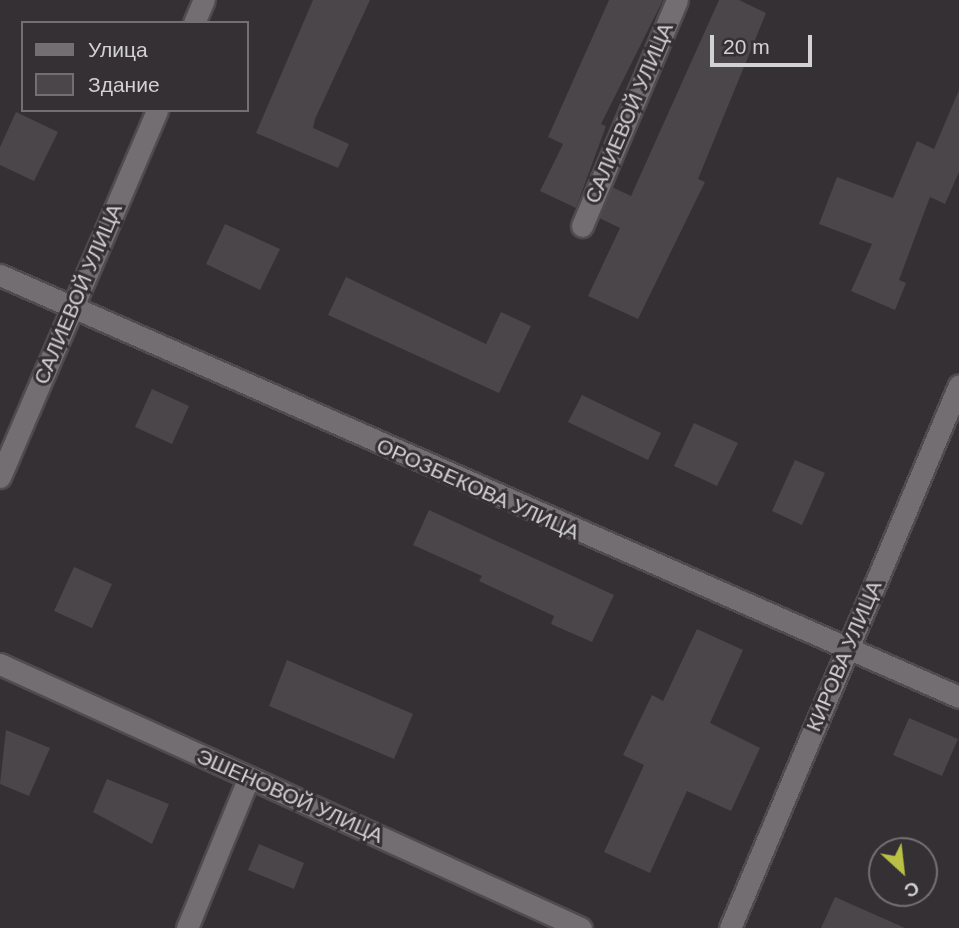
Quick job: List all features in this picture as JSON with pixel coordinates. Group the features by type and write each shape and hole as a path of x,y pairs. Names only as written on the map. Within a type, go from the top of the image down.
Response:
{"street":[{"path":"195,21 204,0"},
{"name":"САЛИЕВОЙ УЛИЦА","path":"582,226 677,0"},
{"name":"САЛИЕВОЙ УЛИЦА","path":"0,477 156,112"},
{"name":"ОРОЗБЕКОВА УЛИЦА","path":"0,275 71,312 959,697"},
{"name":"КИРОВА УЛИЦА","path":"730,928 959,385"},
{"name":"ЭШЕНОВОЙ УЛИЦА","path":"0,664 580,928"},
{"path":"187,928 249,777"}],"building":[{"path":"313,0 370,0 313,128 349,144 338,168 256,133"},
{"path":"609,0 663,0 601,124 606,126 576,208 540,191 563,144 548,137"},
{"path":"719,0 739,0 766,13 698,179 705,182 638,319 588,296 620,228 599,218 612,187 631,196"},
{"path":"959,90 959,172 945,204 930,197 899,280 906,283 895,310 851,291 872,244 819,224 837,177 893,198 917,141 934,149"},
{"path":"16,112 58,132 34,181 0,165 0,147"},
{"path":"225,224 280,249 260,290 206,264"},
{"path":"346,277 486,344 501,312 531,326 499,393 328,315"},
{"path":"152,389 189,406 172,444 135,427"},
{"path":"582,395 661,433 648,460 568,422"},
{"path":"694,423 738,443 717,486 674,466"},
{"path":"795,460 825,473 802,525 772,511"},
{"path":"429,510 614,595 592,642 551,624 554,616 479,581 482,576 413,545"},
{"path":"74,567 112,584 92,628 54,611"},
{"path":"697,629 743,650 710,723 760,748 731,811 687,791 650,873 604,852 644,765 623,755 652,695 663,701"},
{"path":"287,660 413,714 394,759 269,706"},
{"path":"909,718 958,739 942,776 893,755"},
{"path":"6,730 50,748 29,796 0,784"},
{"path":"107,779 169,804 152,844 93,812"},
{"path":"259,844 304,863 294,889 248,870"},
{"path":"835,897 905,928 821,928"}]}
